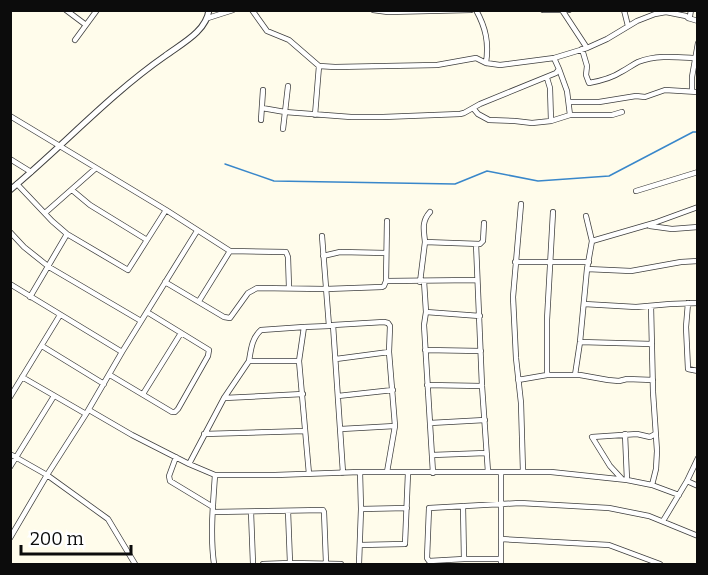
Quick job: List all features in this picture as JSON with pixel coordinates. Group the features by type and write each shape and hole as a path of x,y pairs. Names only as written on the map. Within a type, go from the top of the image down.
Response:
{"street":[{"path":"66,10 86,25"},
{"path":"75,40 97,10"},
{"path":"208,18 209,10"},
{"path":"10,190 125,86 189,38 208,18 233,10"},
{"path":"252,10 267,32 289,40 319,66 335,67 438,65 476,58 500,66 554,58 585,48 609,38 637,21 666,11 698,21"},
{"path":"373,10 388,12 471,10"},
{"path":"476,10 486,33 488,50 486,63"},
{"path":"543,10 569,10"},
{"path":"624,10 628,26"},
{"path":"688,18 691,10"},
{"path":"562,11 585,48 586,75 589,83 621,73 636,63 651,58 695,58"},
{"path":"568,102 599,102 636,96 641,98 665,90 695,92 692,77 698,43"},
{"path":"554,58 567,91 570,115"},
{"path":"315,115 319,66"},
{"path":"262,108 315,115 383,117 460,114 547,78 556,73 558,69"},
{"path":"547,78 550,88 551,121"},
{"path":"283,129 288,86"},
{"path":"261,120 263,90"},
{"path":"473,108 489,120 532,123 551,121 570,115 612,115 622,112"},
{"path":"10,116 230,251 286,252 289,288"},
{"path":"10,159 31,172"},
{"path":"45,213 96,168"},
{"path":"636,191 698,172"},
{"path":"17,184 68,234 128,270 166,210"},
{"path":"72,190 90,205 147,240"},
{"path":"521,204 513,297 523,472"},
{"path":"592,241 698,207"},
{"path":"430,212 424,220 422,281 426,312 425,350 433,473"},
{"path":"547,375 547,320 553,212"},
{"path":"575,375 592,241 586,216"},
{"path":"165,282 224,317 230,318 248,293 260,287 326,289 382,287 386,281 387,221"},
{"path":"425,242 476,244 482,242 484,223"},
{"path":"647,225 672,229 698,227"},
{"path":"10,538 197,231"},
{"path":"10,232 24,247 49,267 141,321"},
{"path":"30,297 68,234"},
{"path":"322,236 326,289 336,359 344,473"},
{"path":"476,244 488,472"},
{"path":"200,301 230,251"},
{"path":"323,256 340,252 386,253"},
{"path":"587,269 631,271 698,261"},
{"path":"515,262 589,262"},
{"path":"386,281 477,280"},
{"path":"10,285 122,352"},
{"path":"688,303 686,327 688,369 698,371"},
{"path":"584,304 627,307 698,303"},
{"path":"651,306 657,461 652,484"},
{"path":"110,375 172,412 178,409 208,356 209,350 147,312"},
{"path":"426,312 480,316"},
{"path":"10,398 60,315"},
{"path":"189,464 224,398 249,361 256,334 261,330 384,322 390,326 389,352 395,426 387,472"},
{"path":"304,327 299,361 309,474"},
{"path":"143,394 181,333"},
{"path":"580,342 652,344"},
{"path":"42,346 104,384"},
{"path":"425,350 481,351"},
{"path":"336,359 389,352"},
{"path":"249,361 299,361"},
{"path":"518,380 547,375 575,375 619,381 653,380"},
{"path":"22,377 54,396 214,475 551,472 625,479 652,484 679,495"},
{"path":"427,385 482,386"},
{"path":"339,396 393,390"},
{"path":"224,398 303,394"},
{"path":"10,467 13,455 54,396"},
{"path":"430,423 484,420"},
{"path":"341,429 395,426"},
{"path":"204,434 305,430"},
{"path":"625,479 615,472 591,438 625,434 650,437 656,434"},
{"path":"625,434 625,479"},
{"path":"432,454 486,453"},
{"path":"13,455 47,475 108,519 135,564"},
{"path":"176,457 169,476 170,481 213,509 251,512 324,511 326,563"},
{"path":"663,521 698,458"},
{"path":"359,564 360,472"},
{"path":"360,545 405,544 408,473"},
{"path":"501,473 501,504 501,562 464,559 429,561 427,558 429,507 501,504 544,503 609,508 649,516 698,536"},
{"path":"214,475 212,539 214,564"},
{"path":"687,481 698,486"},
{"path":"463,506 464,559"},
{"path":"361,509 406,508"},
{"path":"288,511 290,563"},
{"path":"251,512 253,564"},
{"path":"10,522 18,526"},
{"path":"501,539 609,545 660,564"},
{"path":"262,564 341,564"}],"waterway":[{"path":"225,164 274,181 455,184 487,171 538,181 609,176 693,132 698,132"}]}
